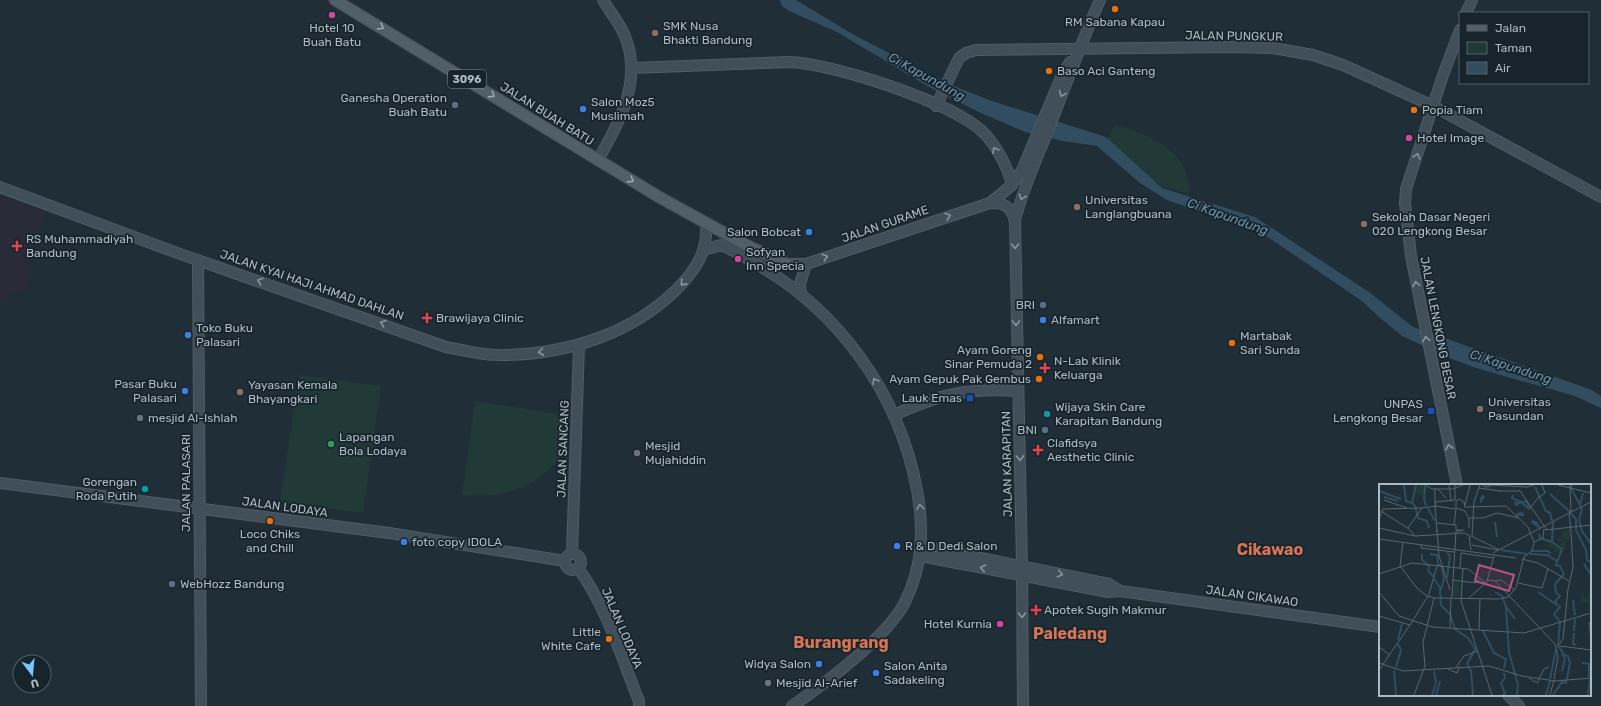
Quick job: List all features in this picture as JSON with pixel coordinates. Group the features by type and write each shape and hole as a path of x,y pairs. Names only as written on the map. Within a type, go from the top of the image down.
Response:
{"main road":[{"name":"JALAN BUAH BATU","path":"335,0 659,197 748,246 787,264"}],"street":[{"path":"598,160 626,107 632,68 626,38 603,0"},
{"path":"1015,222 1038,143 1051,110 1069,78 1077,50 1100,0"},
{"path":"1466,12 1472,0"},
{"name":"JALAN LENGKONG BESAR","path":"1457,484 1410,256 1405,203 1406,190 1433,106 1459,33"},
{"name":"JALAN PUNGKUR","path":"940,105 959,58 966,53 976,50 1230,47 1273,48 1313,55 1343,65 1433,106 1601,197"},
{"path":"632,68 790,62 810,63 837,69 940,105 969,122 982,132 995,147 1012,185"},
{"name":"JALAN GURAME","path":"787,264 806,264 990,202 1012,185 1038,143"},
{"name":"JALAN KYAI HAJI AHMAD DAHLAN","path":"0,187 198,260 375,320 446,347 475,353 506,355 543,352 579,344 602,338 635,322 665,301 694,270 704,250 706,223"},
{"path":"990,202 999,202 1007,206 1013,213 1015,222"},
{"name":"JALAN KARAPITAN","path":"1015,222 1022,566 1022,706"},
{"path":"704,250 714,245 726,247 774,274 801,294 836,327 868,368 894,415 906,445 914,477 920,509 921,551 910,592 893,620 880,634 832,676 792,706"},
{"name":"JALAN PALASARI","path":"198,260 201,706"},
{"path":"801,294 800,284 806,264"},
{"name":"JALAN SANCANG","path":"569,557 579,344"},
{"path":"894,415 924,401 957,392 987,390 1018,391"},
{"name":"JALAN LODAYA","path":"0,483 569,557 576,555 580,559 578,568 590,586 601,609 641,704"},
{"name":"JALAN CIKAWAO","path":"921,551 1022,566 1109,584 1120,591"},
{"name":"JALAN CIKAWAO","path":"921,551 1021,576 1108,592 1120,591 1379,627"},
{"path":"1509,696 1519,706"}],"shaded area":[{"name":"RS Muhammadiyah Bandung","path":"0,192 48,210 34,251 27,292 8,295 5,302 0,302"}],"green space":[{"path":"1115,125 1152,139 1176,156 1182,164 1190,191 1188,193 1163,187 1143,175 1106,141"},
{"name":"Lapangan Bola Lodaya","path":"299,375 381,386 363,513 280,502"},
{"path":"475,401 570,416 561,453 556,462 549,470 537,479 517,489 496,494 462,495"}],"water":[{"name":"Ci Kapundung","path":"780,0 796,0 854,35 951,85 992,101 1106,137 1162,188 1255,217 1369,292 1413,327 1592,390 1601,396 1601,408 1575,396 1476,368 1447,357 1402,336 1362,301 1262,233 1167,200 1140,183 1097,146 1062,141 1025,132 981,113 929,87 837,32 789,11 782,6"}],"place":[{"name":"RM Sabana Kapau","path":"1115,9"},
{"name":"Hotel 10 Buah Batu","path":"332,15"},
{"name":"SMK Nusa Bhakti Bandung","path":"655,33"},
{"name":"Baso Aci Ganteng","path":"1049,71"},
{"name":"Ganesha Operation Buah Batu","path":"455,105"},
{"name":"Salon Moz5 Muslimah","path":"583,109"},
{"name":"Popia Tiam","path":"1414,110"},
{"name":"Hotel Image","path":"1409,138"},
{"name":"Universitas Langlangbuana","path":"1077,207"},
{"name":"Sekolah Dasar Negeri 020 Lengkong Besar","path":"1364,224"},
{"name":"Salon Bobcat","path":"809,232"},
{"name":"RS Muhammadiyah Bandung","path":"17,246"},
{"name":"Sofyan Inn Specia","path":"738,259"},
{"name":"BRI","path":"1043,305"},
{"name":"Brawijaya Clinic","path":"427,318"},
{"name":"Alfamart","path":"1043,320"},
{"name":"Toko Buku Palasari","path":"188,335"},
{"name":"Martabak Sari Sunda","path":"1232,343"},
{"name":"Ayam Goreng Sinar Pemuda 2","path":"1040,357"},
{"name":"N-Lab Klinik Keluarga","path":"1045,368"},
{"name":"Ayam Gepuk Pak Gembus","path":"1039,379"},
{"name":"Pasar Buku Palasari","path":"185,391"},
{"name":"Yayasan Kemala Bhayangkari","path":"240,392"},
{"name":"Lauk Emas","path":"970,398"},
{"name":"Universitas Pasundan","path":"1480,409"},
{"name":"UNPAS Lengkong Besar","path":"1431,411"},
{"name":"Wijaya Skin Care Karapitan Bandung","path":"1047,414"},
{"name":"mesjid Al-Ishlah","path":"140,418"},
{"name":"BNI","path":"1045,430"},
{"name":"Lapangan Bola Lodaya","path":"331,444"},
{"name":"Clafidsya Aesthetic Clinic","path":"1038,450"},
{"name":"Mesjid Mujahiddin","path":"637,453"},
{"name":"Gorengan Roda Putih","path":"145,489"},
{"name":"Loco Chiks and Chill","path":"270,521"},
{"name":"foto copy IDOLA","path":"404,542"},
{"name":"R & D Dedi Salon","path":"897,546"},
{"name":"WebHozz Bandung","path":"172,584"},
{"name":"Apotek Sugih Makmur","path":"1036,610"},
{"name":"Hotel Kurnia","path":"1000,624"},
{"name":"Little White Cafe","path":"609,639"},
{"name":"Widya Salon","path":"819,664"},
{"name":"Salon Anita Sadakeling","path":"876,673"},
{"name":"Mesjid Al-Arief","path":"768,683"}],"district":[{"name":"Cikawao","path":"1270,549"},
{"name":"Paledang","path":"1070,633"},
{"name":"Burangrang","path":"841,642"}]}
